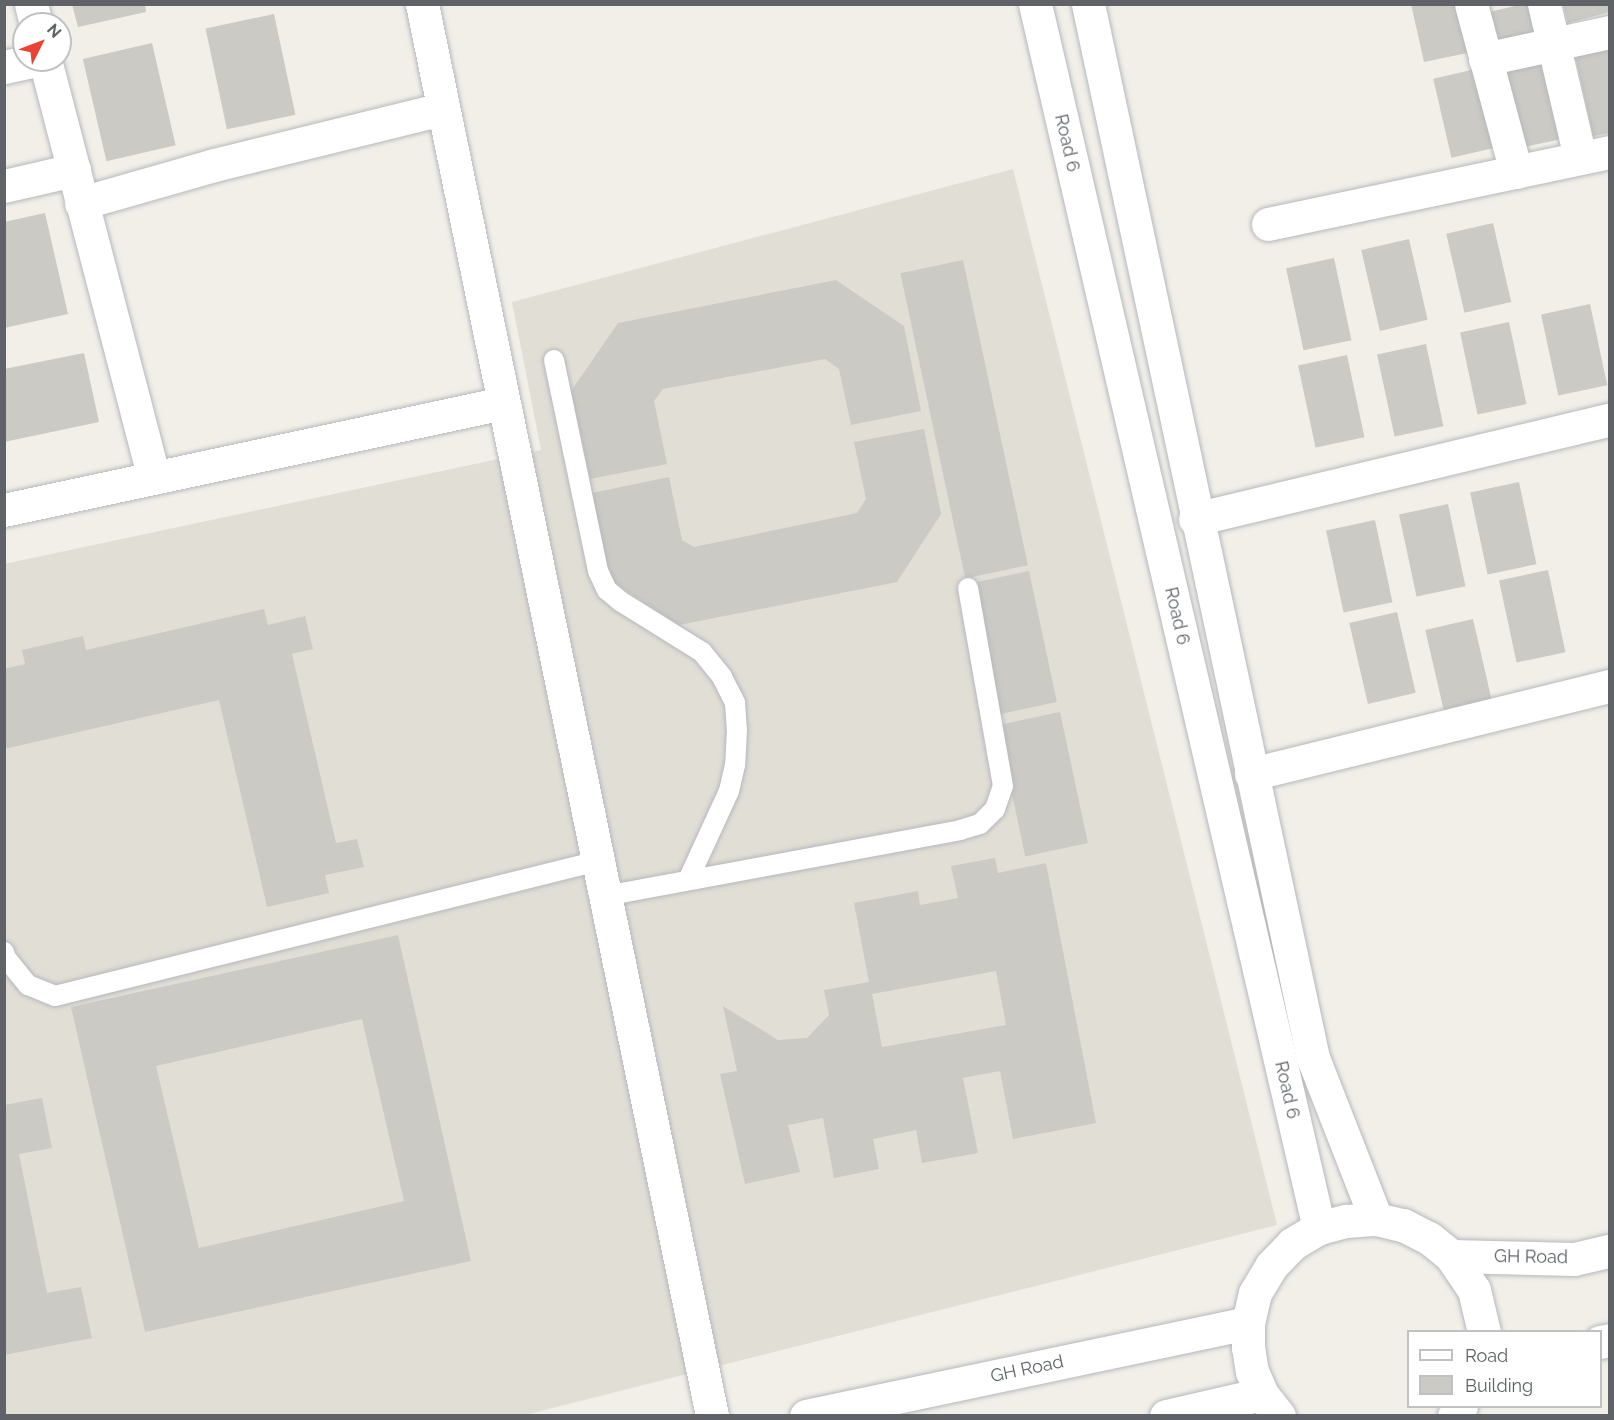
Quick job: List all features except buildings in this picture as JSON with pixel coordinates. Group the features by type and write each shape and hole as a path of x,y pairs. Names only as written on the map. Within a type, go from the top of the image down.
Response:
{"street":[{"path":"422,4 712,1416"},
{"name":"Road 6","path":"1035,4 1319,1228"},
{"name":"Road 6","path":"1088,4 1195,519 1313,1058 1376,1219"},
{"path":"1471,4 1516,172"},
{"path":"1268,224 1595,155 1552,44 1544,4"},
{"path":"1485,59 1610,32"},
{"path":"48,72 154,477"},
{"path":"81,203 214,165 442,109"},
{"path":"4,186 74,170"},
{"path":"4,510 503,403"},
{"path":"1195,519 1610,418"},
{"path":"1251,774 1610,686"},
{"path":"1166,1416 1271,1405 1252,1372 1248,1348 1248,1323 1255,1293 1271,1266 1292,1244 1319,1228 1347,1221 1376,1219 1412,1229 1429,1238 1451,1256 1474,1290 1484,1330"},
{"name":"GH Road","path":"1451,1256 1574,1259 1610,1251"},
{"name":"GH Road","path":"806,1416 1248,1323"}],"lane":[{"path":"554,360 598,571 608,590 620,601 702,652 722,676 735,703 736,741 729,791 688,880"},
{"path":"605,896 960,830 980,824 995,809 1003,786 968,588"},
{"path":"4,952 6,958 28,985 55,996 598,861"}],"shaded area":[{"path":"1013,169 1277,1225 525,1415 5,1415 4,564 541,450 512,302"}]}
